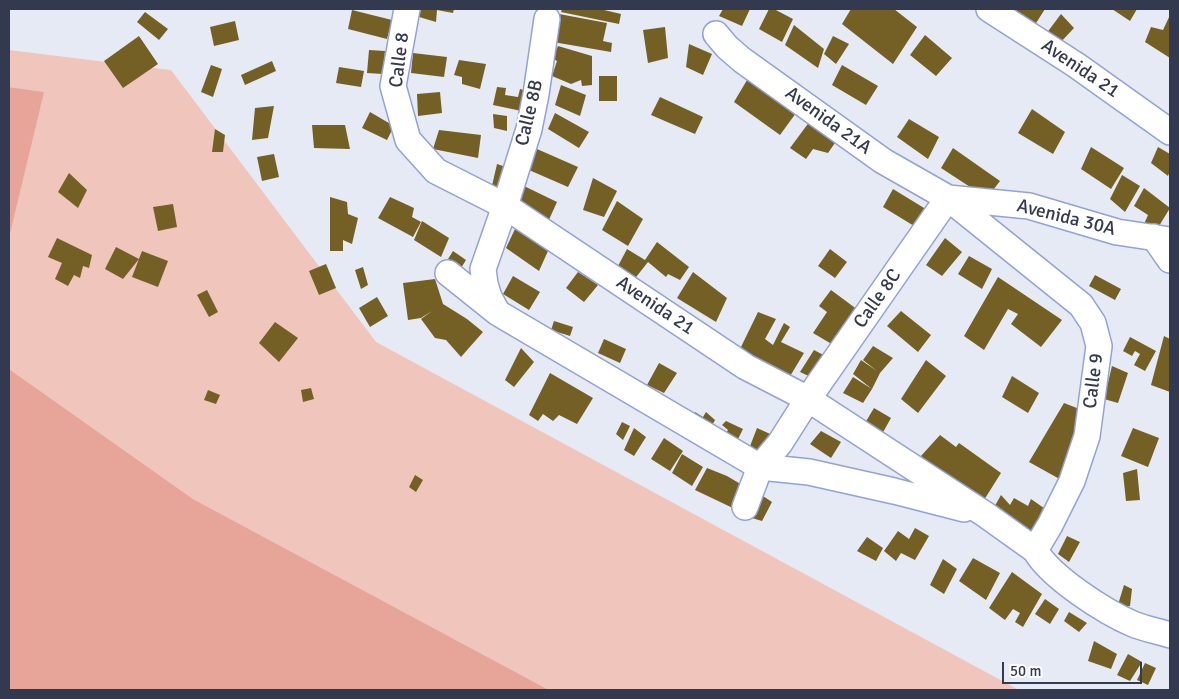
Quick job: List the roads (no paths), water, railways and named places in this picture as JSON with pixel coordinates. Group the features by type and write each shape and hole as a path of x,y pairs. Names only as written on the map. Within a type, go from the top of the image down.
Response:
{"street":[{"name":"Calle 8","path":"407,9 393,86 408,140"},
{"name":"Avenida 21","path":"989,9 1076,64 1170,132"},
{"name":"Calle 8B","path":"498,312 488,297 484,269 529,129 547,19"},
{"name":"Avenida 21A","path":"716,34 742,60 883,161 948,198"},
{"name":"Avenida 21","path":"408,140 436,171 505,206 746,367 808,399 986,515 1037,555 1083,595 1133,624 1170,635"},
{"name":"Avenida 30A","path":"948,198 1029,206 1117,232 1162,238"},
{"name":"Calle 8C","path":"760,467 780,444 808,399 948,198"},
{"name":"Calle 9","path":"948,198 1082,305 1093,323 1099,346 1087,436 1072,481 1037,555"},
{"path":"1162,238 1170,260"},
{"path":"448,273 498,312 760,467 809,472 894,491 986,515"},
{"path":"745,507 760,467"}]}
